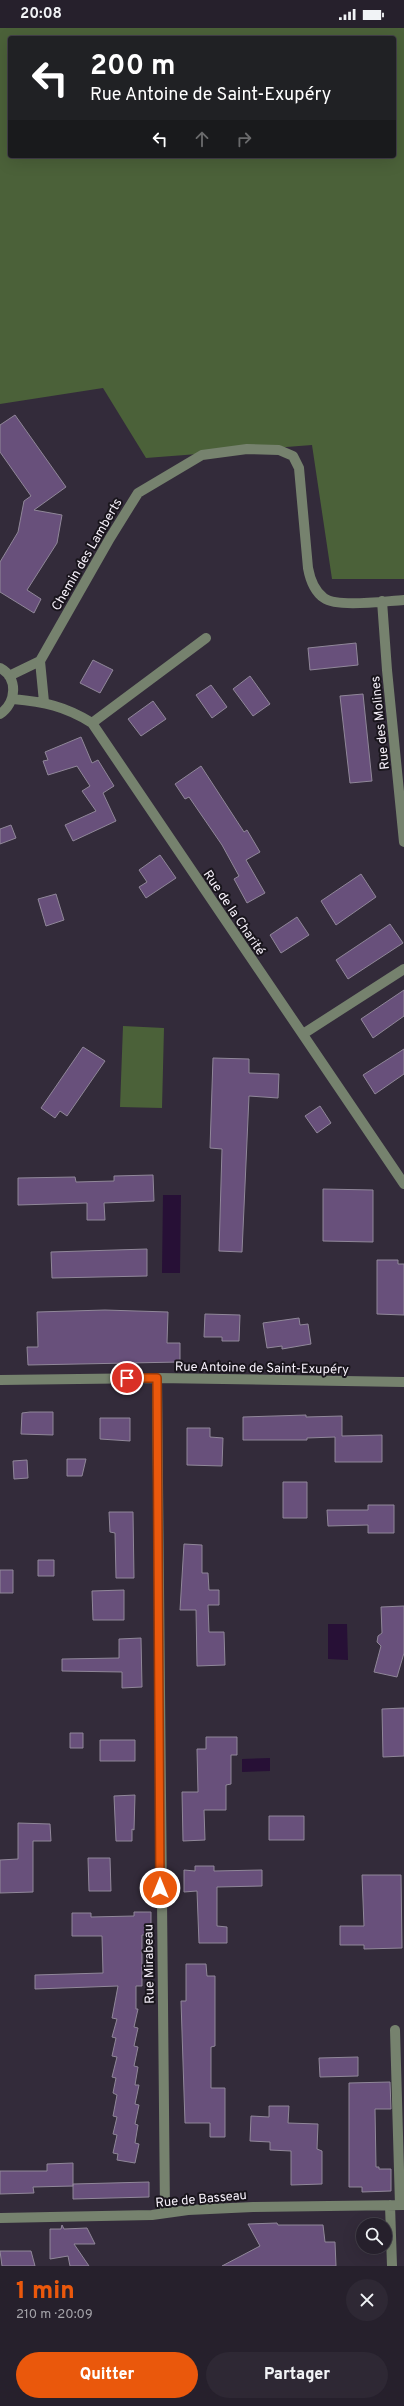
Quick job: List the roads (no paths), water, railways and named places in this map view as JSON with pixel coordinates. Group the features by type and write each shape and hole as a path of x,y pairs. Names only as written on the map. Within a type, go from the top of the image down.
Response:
{"street":[{"name":"Chemin des Lamberts","path":"40,661 82,585 138,493 202,455 247,449 279,450 293,456 299,468 308,568 311,581 317,591 324,598 335,603 404,600"},
{"name":"Rue des Molines","path":"382,601 387,670 404,842"},
{"path":"92,723 206,638"},
{"path":"9,676 40,661 44,702"},
{"path":"0,668 9,676 13,687 13,699 10,705 0,714"},
{"name":"Rue de la Charité","path":"13,699 44,702 72,711 92,723 404,1184"},
{"path":"302,1034 404,969"},
{"name":"Rue Antoine de Saint-Exupéry","path":"0,1380 157,1378 404,1382"},
{"name":"Rue Mirabeau","path":"157,1378 165,2213"},
{"path":"392,2266 398,2205 395,2030"},
{"name":"Rue de Basseau","path":"0,2218 152,2216 165,2213 252,2207 398,2205"}]}
